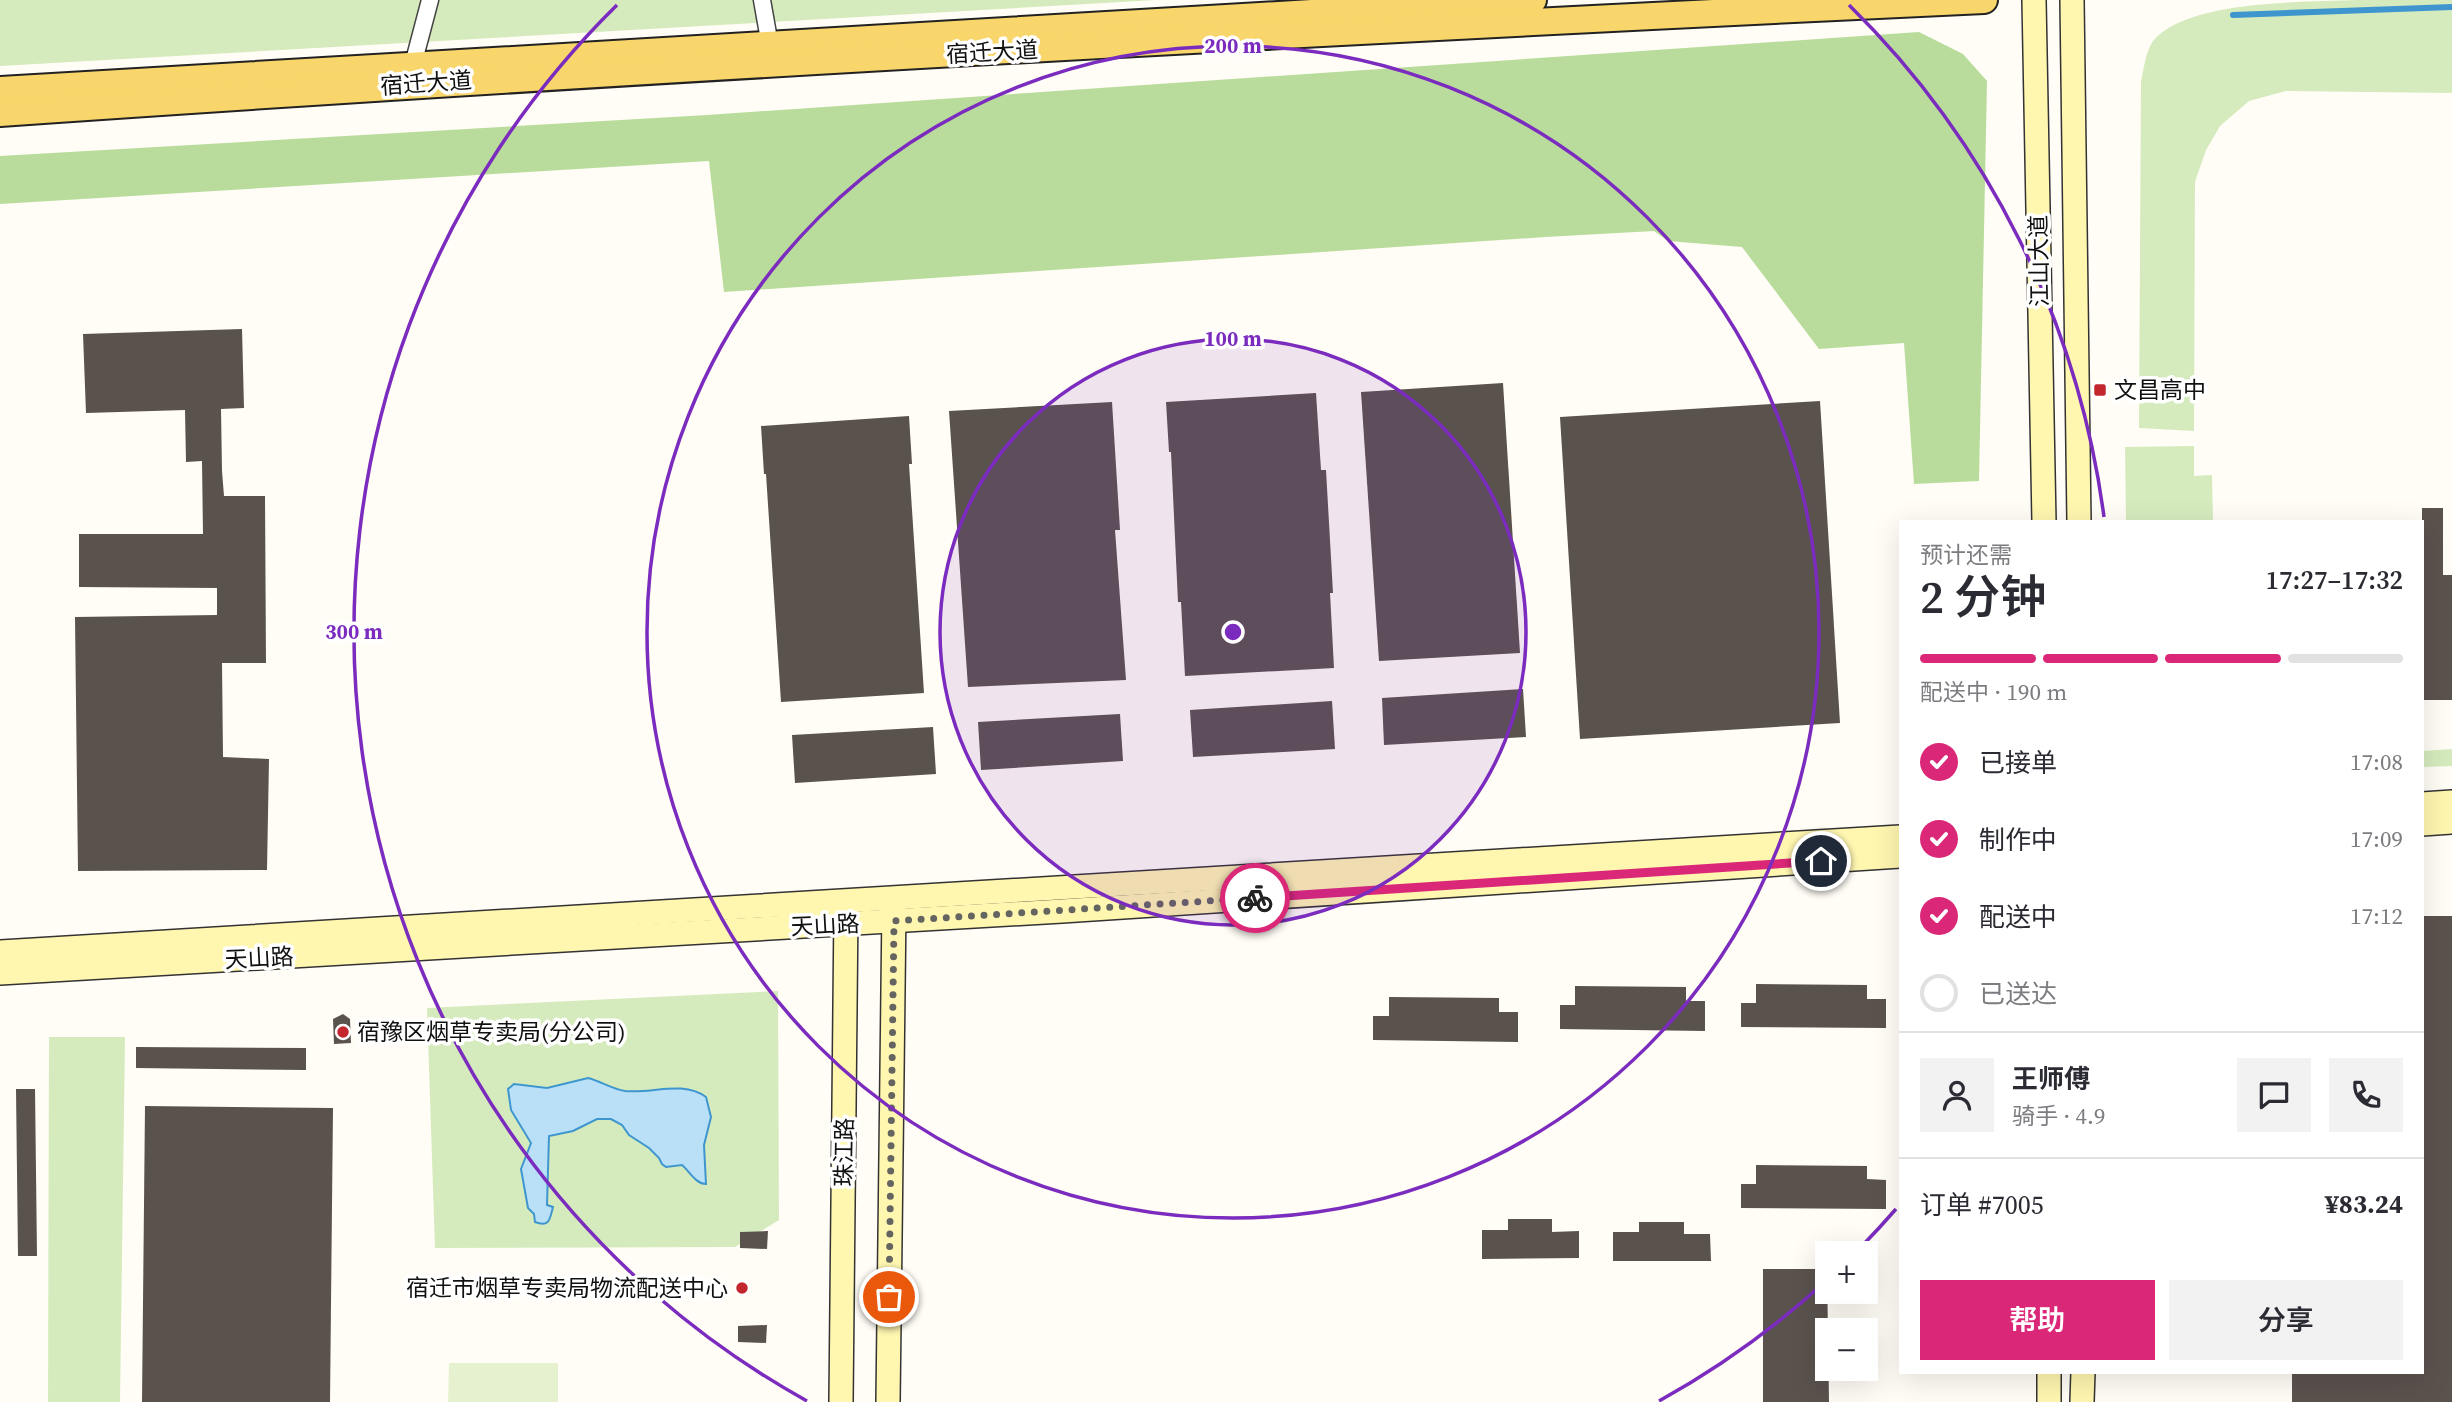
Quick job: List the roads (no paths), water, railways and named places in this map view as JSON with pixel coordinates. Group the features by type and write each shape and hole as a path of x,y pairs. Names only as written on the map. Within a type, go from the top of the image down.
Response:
{"main road":[{"name":"宿迁大道","path":"771,54 1534,0"},
{"name":"宿迁大道","path":"0,90 411,74 771,54 1984,0"},
{"name":"宿迁大道","path":"0,113 411,74"}],"street":[{"path":"411,74 430,0"},
{"path":"762,0 771,54"},
{"name":"江山大道","path":"2034,0 2043,520"},
{"name":"江山大道","path":"2072,0 2079,520"},
{"path":"2424,804 2452,802"},
{"path":"2424,824 2452,822"},
{"name":"天山路","path":"894,910 1899,837"},
{"name":"天山路","path":"0,973 894,910 1899,856"},
{"name":"珠江路","path":"888,1402 894,910"},
{"name":"天山路","path":"0,952 846,913"},
{"name":"珠江路","path":"841,1402 846,913"},
{"path":"2049,1374 2049,1402"},
{"path":"2082,1374 2082,1402"}],"water":[{"path":"588,1078 625,1091 677,1088 697,1092 706,1097 711,1117 704,1145 706,1184 696,1180 682,1165 666,1167 649,1148 629,1135 622,1125 611,1119 597,1119 573,1131 549,1136 547,1205 553,1207 546,1223 535,1222 534,1214 528,1208 521,1169 531,1143 511,1110 508,1089 514,1084 547,1088"}],"waterway":[{"path":"2233,15 2452,7"}],"place":[{"name":"文昌高中","path":"2100,390"},
{"name":"宿豫区烟草专卖局(分公司)","path":"343,1032"},
{"name":"宿迁市烟草专卖局物流配送中心","path":"742,1288"}]}
